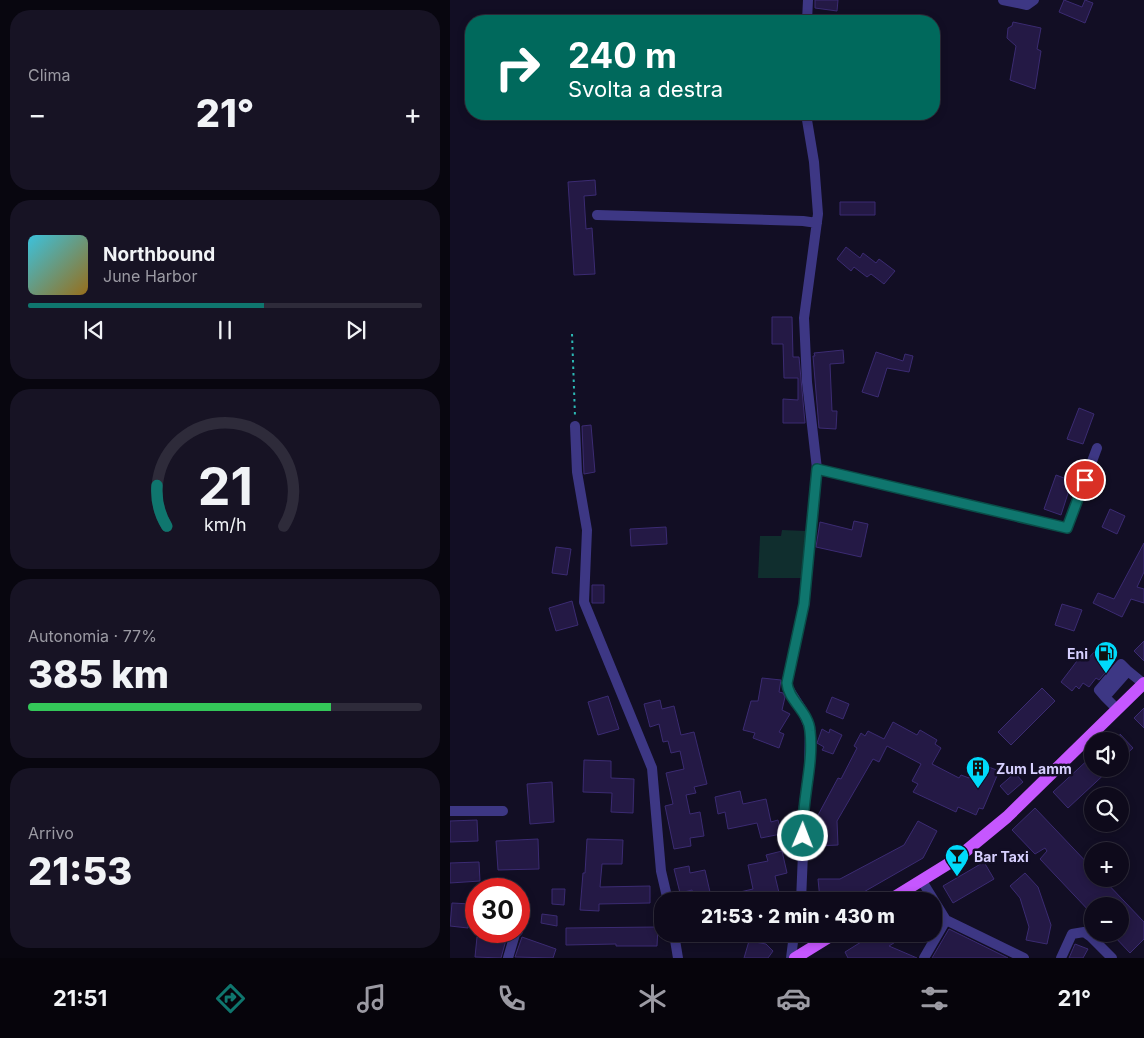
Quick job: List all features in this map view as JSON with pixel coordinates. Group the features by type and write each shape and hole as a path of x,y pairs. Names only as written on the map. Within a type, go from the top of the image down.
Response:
{"main road":[{"path":"903,892 956,859 1007,817 1144,683"},
{"path":"795,958 821,942"}],"street":[{"path":"807,15 808,0"},
{"path":"1002,0 1027,5 1034,0"},
{"path":"802,892 804,853 802,820 809,768 810,729 787,683 804,604 817,469 807,382 804,318 818,214 814,162 807,120"},
{"path":"596,215 803,221 816,224"},
{"path":"575,426 577,472 587,530 584,602 652,768 661,871 666,892"},
{"path":"817,469 1067,528 1097,448"},
{"path":"1117,709 1105,696 1128,671 1144,683"},
{"path":"450,811 503,811"},
{"path":"922,881 946,920 1024,958"},
{"path":"924,958 946,920"},
{"path":"1061,958 1072,934 1084,932 1112,958"},
{"path":"675,942 678,958"},
{"path":"790,958 792,942"},
{"path":"508,958 512,943"}],"path":[{"path":"572,334 575,426"}],"green space":[{"path":"782,530 806,531 803,578 758,578 760,536 781,536"}],"building":[{"path":"815,0 838,0 837,11 815,8"},
{"path":"1064,0 1082,7 1085,0 1093,3 1085,23 1059,12"},
{"path":"1013,22 1041,28 1037,49 1041,51 1035,89 1010,80 1016,46 1007,38 1008,28 1012,26"},
{"path":"595,180 596,195 584,196 586,229 592,228 595,274 574,275 568,182"},
{"path":"840,202 875,202 875,215 840,215"},
{"path":"846,247 860,258 863,253 876,263 879,259 895,271 884,284 871,274 867,277 854,267 851,271 837,259"},
{"path":"772,317 792,317 793,357 799,357 805,423 783,423 783,399 798,400 798,378 784,378 783,344 772,344"},
{"path":"843,350 844,363 830,364 832,411 837,411 836,429 819,428 813,356 815,356 814,353"},
{"path":"876,352 903,361 905,354 913,356 909,372 887,368 878,397 862,392"},
{"path":"1079,408 1094,414 1083,444 1067,439"},
{"path":"591,425 595,472 584,474 582,426"},
{"path":"1056,475 1072,481 1061,515 1044,509"},
{"path":"1110,509 1125,516 1117,534 1102,527"},
{"path":"854,521 868,524 861,557 816,547 820,522 852,530"},
{"path":"666,527 667,544 631,546 630,529"},
{"path":"1144,543 1144,572 1137,587 1144,589 1144,603 1131,599 1122,617 1093,603 1098,593 1114,599"},
{"path":"556,547 571,549 567,575 552,573"},
{"path":"592,585 604,585 604,603 592,603"},
{"path":"572,601 578,625 556,631 549,608"},
{"path":"1062,604 1082,610 1074,631 1055,625"},
{"path":"1144,641 1144,661 1134,651"},
{"path":"1094,652 1110,667 1099,680 1096,678 1089,687 1083,683 1079,689 1076,686 1072,691 1061,682 1080,657 1086,661"},
{"path":"762,678 781,680 779,692 783,693 785,697 782,710 790,714 779,732 784,734 779,748 753,738 755,733 743,730 751,701 758,701"},
{"path":"1042,688 1055,701 1011,745 998,732"},
{"path":"608,696 619,729 598,735 588,702"},
{"path":"832,697 849,704 843,719 826,712"},
{"path":"660,700 662,709 674,706 681,735 694,732 707,784 694,787 696,793 686,795 690,814 700,812 704,836 690,838 691,846 674,849 665,806 673,804 666,773 684,769 680,751 671,753 668,741 663,742 659,724 650,727 644,704"},
{"path":"1144,708 1144,728 1134,718"},
{"path":"893,722 917,735 920,730 937,740 935,744 941,748 932,764 959,778 961,775 969,778 976,762 999,771 983,809 979,808 976,815 958,807 956,812 913,792 918,784 912,781 921,764 887,746 879,762 873,759 837,821 838,845 818,846 817,817 838,778 841,779 857,748 854,746 861,733 865,736 868,731 884,739"},
{"path":"822,729 829,733 830,729 842,735 833,754 822,750 824,747 817,743"},
{"path":"1129,744 1133,748 1129,752"},
{"path":"584,760 611,761 611,778 634,779 633,813 611,812 612,793 583,792"},
{"path":"1084,763 1084,777 1101,777 1091,787 1084,787 1084,793 1068,808 1053,792"},
{"path":"1015,773 1023,782 1008,795 1000,786"},
{"path":"552,782 554,822 530,824 527,784"},
{"path":"740,791 743,804 766,799 771,822 778,820 781,834 761,838 757,823 728,829 725,812 718,814 715,797"},
{"path":"1035,808 1084,860 1084,887 1111,887 1120,897 1084,897 1084,906 1040,859 1047,851 1045,848 1035,854 1012,830"},
{"path":"477,820 478,841 450,842 450,821"},
{"path":"918,821 937,831 923,858 864,892 819,892 818,879 840,879 904,845"},
{"path":"538,839 539,869 498,870 496,841"},
{"path":"587,839 623,840 622,864 602,864 600,887 650,886 650,903 599,904 599,911 580,910"},
{"path":"782,851 787,873 775,876 779,892 740,892 753,889 748,865 768,861 766,855"},
{"path":"479,862 480,878 465,878 465,882 450,883 450,863"},
{"path":"984,862 994,879 953,903 943,886"},
{"path":"689,866 690,873 705,870 710,892 692,892 692,890 680,892 674,869"},
{"path":"1025,873 1038,887 1051,925 1047,944 1026,940 1029,927 1020,898 1010,886"},
{"path":"552,889 565,889 564,905 552,904"},
{"path":"452,903 465,904 465,928 450,926"},
{"path":"1129,906 1144,922 1144,939 1130,953 1120,942 1129,942"},
{"path":"542,914 557,916 557,926 541,923"},
{"path":"654,927 654,942 657,942 657,946 616,946 616,944 566,945 566,928"},
{"path":"949,929 1008,958 932,958"},
{"path":"530,940 556,949 553,958 515,957 520,943 530,943"},
{"path":"749,942 766,944 773,951 768,958 744,958"},
{"path":"861,942 895,942 889,946 917,958 848,958 845,952"},
{"path":"476,943 505,943 501,958 475,957"},
{"path":"1075,944 1088,949 1083,958 1069,958"}],"place":[{"name":"Eni","path":"1106,674"},
{"name":"Zum Lamm","path":"978,789"},
{"name":"Bar Taxi","path":"957,877"}],"route":[{"path":"803,836 802,820 811,738 806,717 791,694 787,683 804,604 817,469 1067,528 1085,480"}]}
